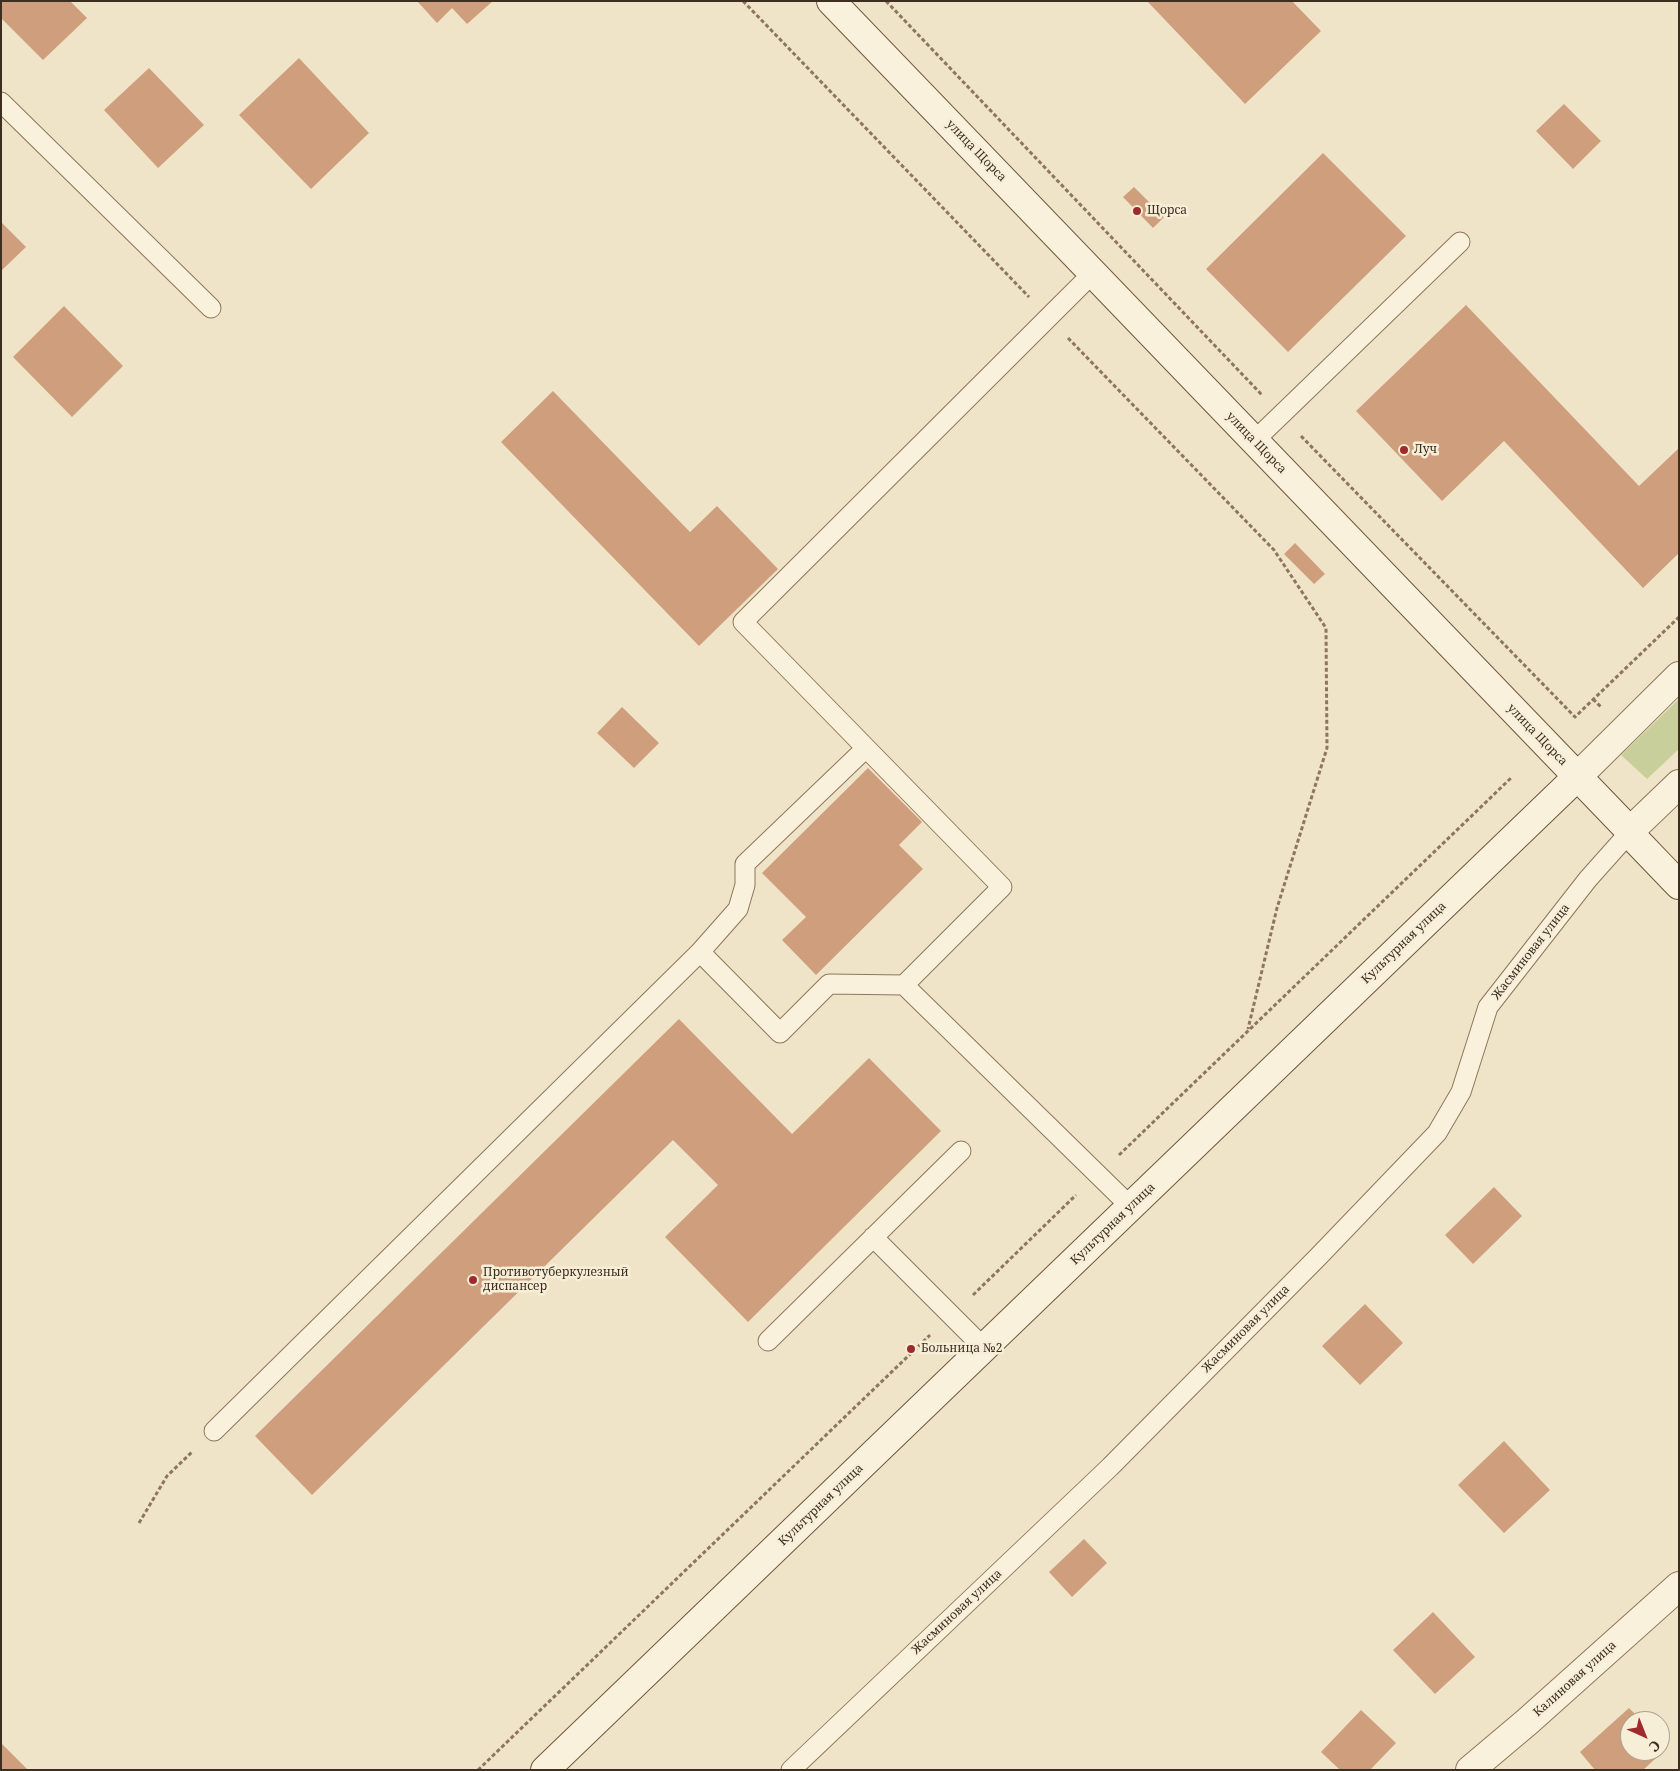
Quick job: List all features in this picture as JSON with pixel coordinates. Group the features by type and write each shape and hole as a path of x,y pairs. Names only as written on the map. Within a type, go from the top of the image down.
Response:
{"street":[{"name":"улица Щорса","path":"831,1 1578,776 1679,884"},
{"name":"Культурная улица","path":"546,1770 1578,776 1679,676"},
{"path":"1630,832 1679,784"},
{"name":"Калиновая улица","path":"1470,1770 1527,1722 1679,1586"}],"lane":[{"path":"1,102 211,308"},
{"path":"1254,441 1460,242"},
{"path":"904,985 1002,887 743,622 1092,273"},
{"path":"214,1431 700,952 738,909 745,885 745,864 866,748"},
{"name":"Жасминовая улица","path":"790,1770 1110,1468 1437,1133 1461,1092 1488,1008 1588,879 1630,832"},
{"path":"700,952 780,1033 829,984 904,985 1130,1206"},
{"path":"768,1341 961,1151"},
{"path":"872,1237 984,1348"}],"path":[{"path":"743,1 1274,550 1326,628 1327,748 1278,908 1248,1031"},
{"path":"886,1 1281,415 1575,717 1679,617"},
{"path":"478,1770 1511,778"},
{"path":"138,1522 167,1476 214,1431"}],"green space":[{"path":"1679,699 1679,749 1647,779 1621,755"}],"building":[{"path":"1,1 70,1 87,18 43,60 1,18"},
{"path":"417,1 493,1 467,24 452,8 437,23"},
{"path":"1147,1 1292,1 1321,31 1245,104"},
{"path":"299,58 369,133 311,189 239,115"},
{"path":"149,68 204,125 158,168 104,110"},
{"path":"1564,104 1601,141 1573,169 1536,131"},
{"path":"1323,153 1406,236 1288,352 1206,269"},
{"path":"1134,187 1164,217 1153,228 1123,197"},
{"path":"1,222 26,247 1,271"},
{"path":"1466,305 1639,486 1679,448 1679,553 1643,588 1504,441 1442,501 1356,411"},
{"path":"64,306 123,366 72,417 13,357"},
{"path":"553,391 690,532 717,506 778,569 699,646 501,442"},
{"path":"1295,543 1325,574 1314,584 1284,554"},
{"path":"622,707 659,743 634,768 597,733"},
{"path":"868,768 922,822 899,845 923,869 816,975 782,940 806,917 762,873"},
{"name":"Противотуберкулезный диспансер","path":"679,1019 792,1134 869,1058 941,1131 748,1322 665,1237 718,1185 673,1140 312,1495 255,1436"},
{"path":"1494,1187 1522,1216 1473,1264 1445,1235"},
{"path":"1365,1304 1403,1343 1360,1385 1322,1346"},
{"path":"1504,1441 1550,1490 1504,1533 1458,1485"},
{"path":"1084,1539 1107,1563 1072,1597 1049,1572"},
{"path":"1433,1612 1475,1657 1435,1694 1393,1650"},
{"path":"1361,1710 1396,1743 1370,1770 1340,1770 1321,1752"},
{"path":"1620,1716 1620,1761 1653,1761 1643,1770 1595,1770 1580,1752"},
{"path":"1,1743 28,1770 1,1770"}],"place":[{"name":"Щорса","path":"1137,211"},
{"name":"Луч","path":"1404,450"},
{"name":"Противотуберкулезный диспансер","path":"473,1280"},
{"name":"Больница №2","path":"911,1349"}]}
